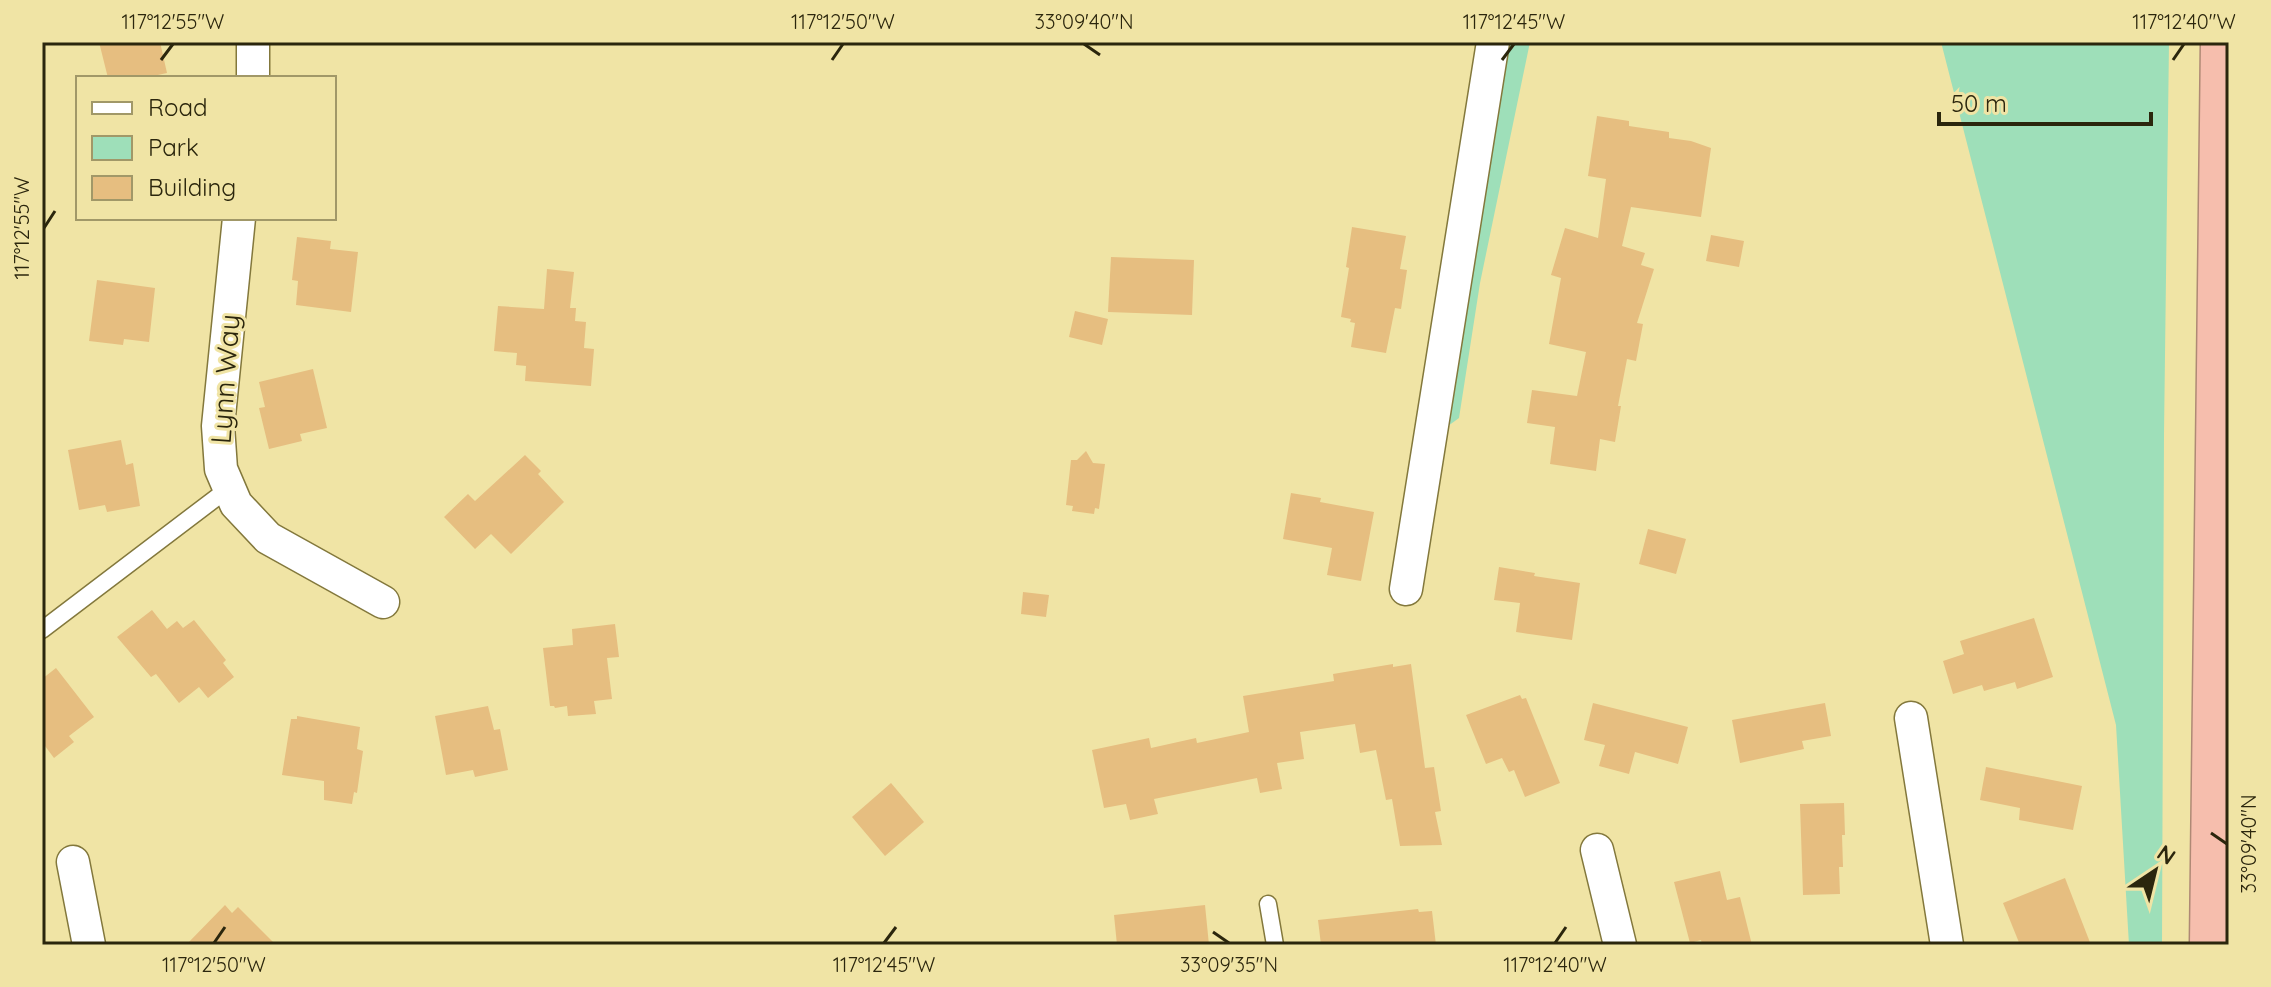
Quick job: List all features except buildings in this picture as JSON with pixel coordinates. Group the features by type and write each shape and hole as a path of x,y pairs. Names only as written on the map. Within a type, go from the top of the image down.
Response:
{"highway":[{"path":"2212,945 2223,42"}],"street":[{"path":"253,42 253,76"},
{"path":"1406,589 1493,42"},
{"name":"Lynn Way","path":"239,220 218,426 221,469 236,504 268,538 383,602"},
{"path":"1911,718 1947,945"},
{"path":"1597,850 1620,945"},
{"path":"73,862 89,945"}],"lane":[{"path":"42,630 229,488"},
{"path":"1268,904 1275,945"}],"green space":[{"path":"1498,42 1530,42 1480,283 1459,418 1437,434"},
{"path":"1941,42 2169,42 2162,945 2129,945 2116,725"}]}
